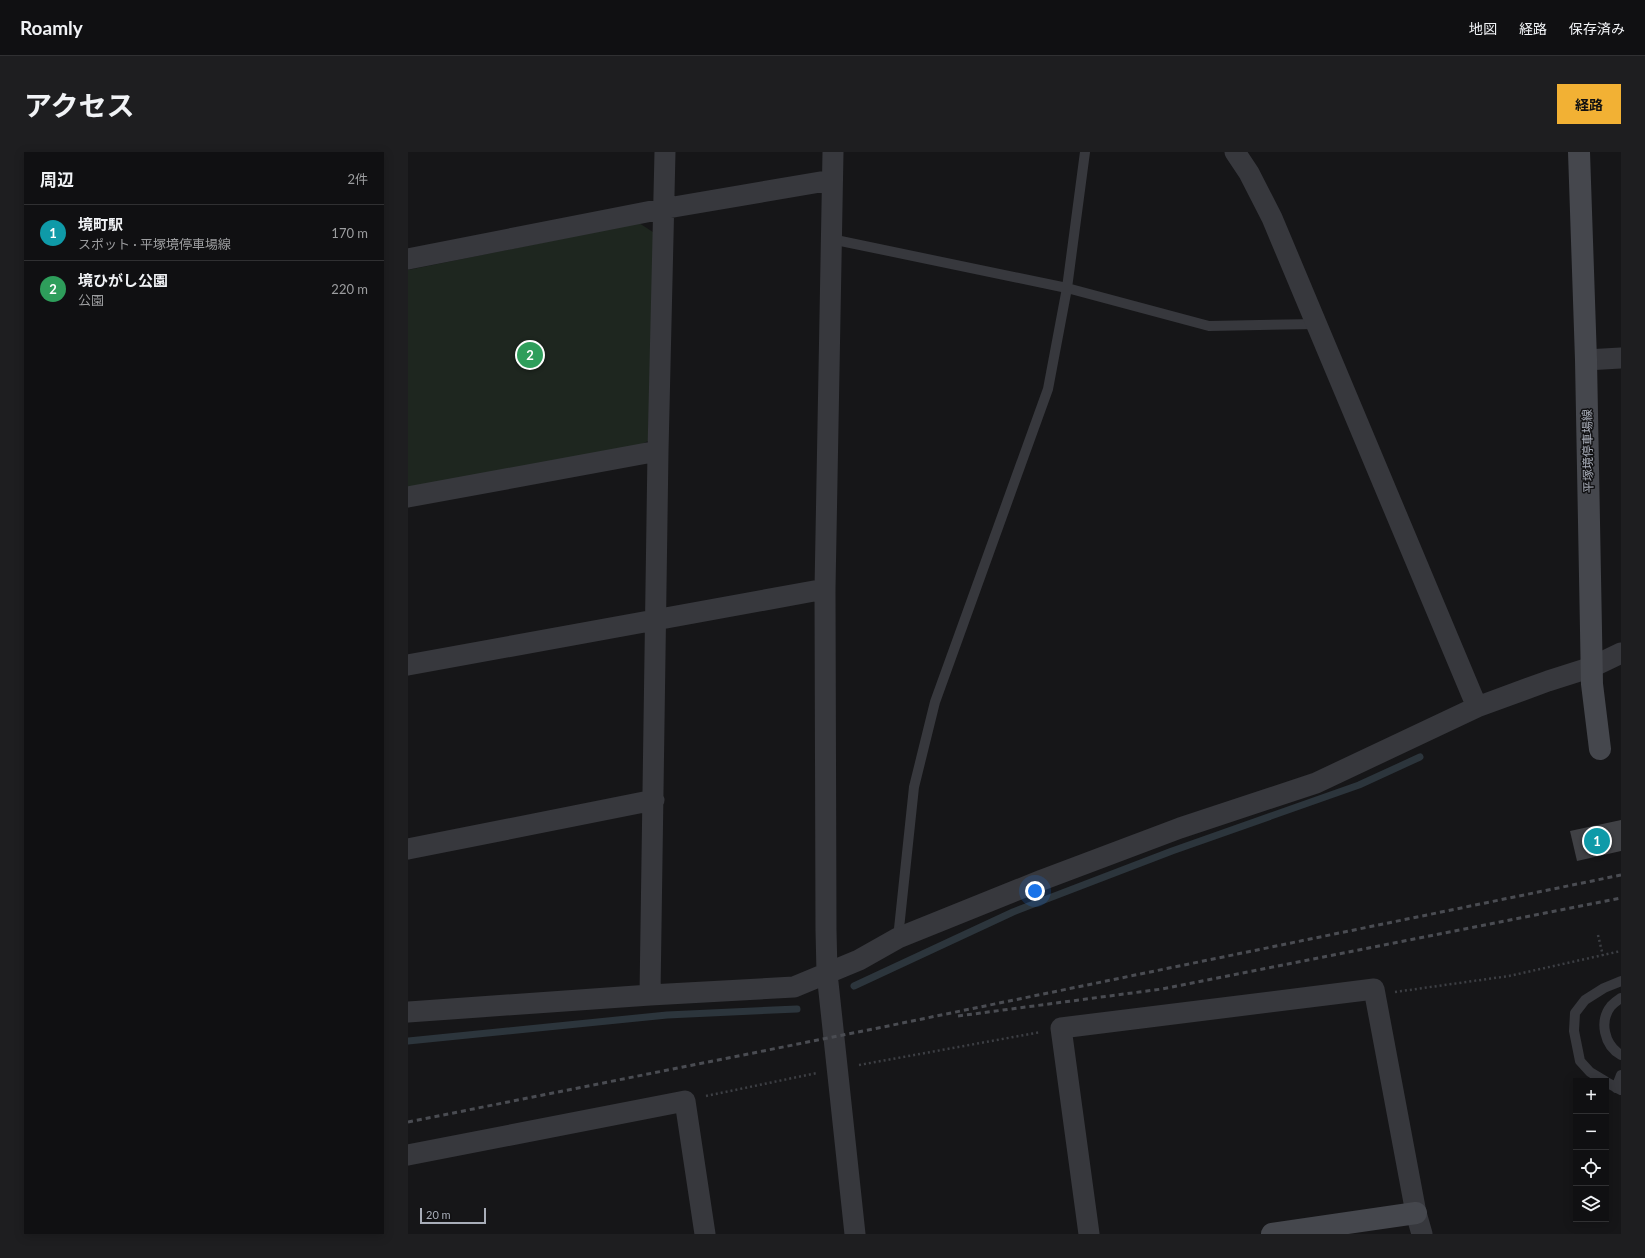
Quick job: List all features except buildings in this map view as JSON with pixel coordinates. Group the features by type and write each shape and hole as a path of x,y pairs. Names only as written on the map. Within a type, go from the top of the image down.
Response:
{"main road":[{"name":"平塚境停車場線","path":"1579,152 1586,360 1593,683 1600,749"},
{"path":"1272,1234 1416,1213"}],"street":[{"path":"650,995 664,152"},
{"path":"833,152 825,589 827,973 854,1234"},
{"path":"1235,152 1249,173 1272,218 1477,707"},
{"path":"408,259 662,210 832,180"},
{"path":"1586,360 1621,358"},
{"path":"408,497 658,451"},
{"path":"408,665 825,589"},
{"path":"408,1012 650,995 794,987 859,960 898,938 1042,880 1180,828 1316,783 1477,707 1548,681 1593,683 1621,653"},
{"path":"408,849 654,800"},
{"path":"1090,1234 1061,1028 1374,989 1416,1213 1422,1234"},
{"path":"408,1155 685,1101 705,1234"}],"lane":[{"path":"898,938 914,787 935,702 1048,389 1067,288 1085,152"},
{"path":"831,239 1067,288 1209,326 1317,324"},
{"path":"1600,1078 1590,1072 1580,1061 1574,1031 1575,1013 1585,1000 1604,988 1621,982"},
{"path":"1621,998 1611,1006 1605,1017 1604,1030 1608,1042 1616,1052 1621,1055"},
{"path":"1609,1083 1618,1089 1621,1075"}],"path":[{"path":"1598,935 1603,956"},
{"path":"1376,994 1509,976 1621,951"},
{"path":"685,1101 837,1069 1061,1028"}],"shaded area":[{"path":"639,223 656,234 648,441 632,449 408,491 408,270"}],"waterway":[{"path":"854,986 1013,912 1172,851 1359,785 1420,757"},
{"path":"408,1041 667,1015 797,1009"}],"railway":[{"path":"408,1122 883,1027 1621,875"},
{"path":"958,1016 1162,989 1621,898"}],"place":[{"name":"境ひがし公園","path":"530,355"},
{"name":"境町駅","path":"1597,841"}]}
